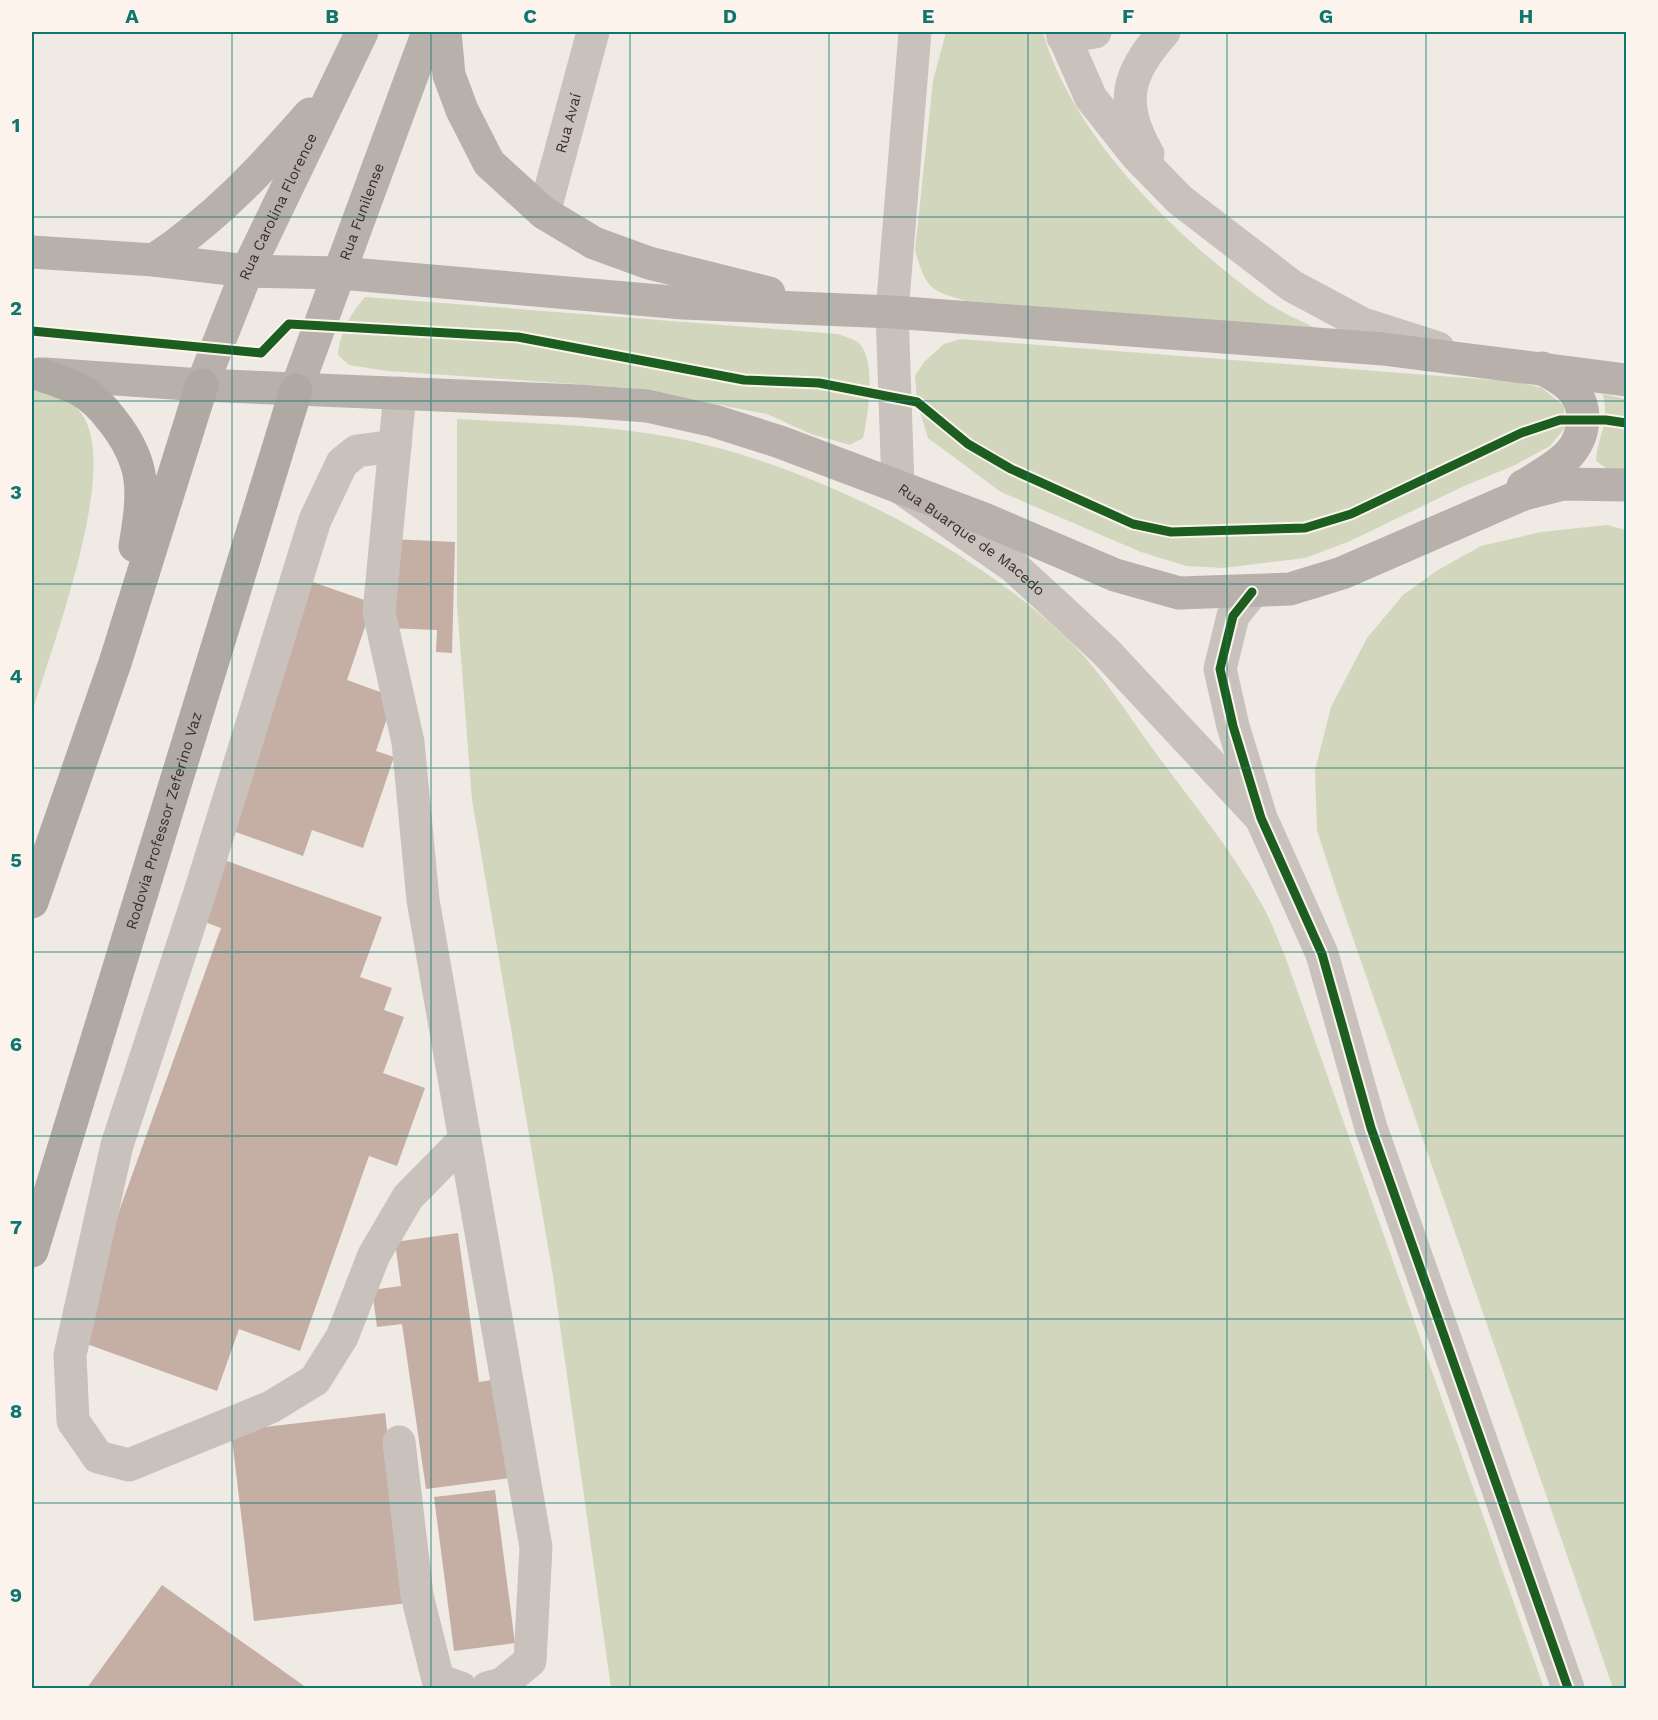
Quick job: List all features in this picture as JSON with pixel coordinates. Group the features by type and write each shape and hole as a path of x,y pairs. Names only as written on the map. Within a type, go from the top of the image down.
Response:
{"highway":[{"path":"35,374 80,390 103,408 124,435 139,467 139,520 115,663"},
{"path":"32,902 115,663 202,385"},
{"name":"Rodovia Professor Zeferino Vaz","path":"32,1251 296,390"}],"main road":[{"name":"Rua Carolina Florence","path":"202,385 247,271 334,86 362,32"},
{"name":"Rua Funilense","path":"296,390 428,32"},
{"path":"445,32 449,75 462,110 489,163 544,213 594,243 649,263 834,310"},
{"path":"154,260 196,231 250,182 334,86"},
{"path":"37,250 247,271 340,273 683,303 892,312 1383,349 1626,380"},
{"path":"1480,511 1556,464 1569,454 1578,440 1583,420 1580,399 1570,387 1542,368"},
{"path":"35,374 296,390 647,406 714,421 984,519 1115,575 1179,593 1290,589 1342,573 1480,511 1524,494 1563,484 1626,485"}],"street":[{"name":"Rua Avaí","path":"544,213 593,32"},
{"name":"Rua Buarque de Macedo","path":"915,32 892,312 898,486 1014,567 1060,609 1106,652 1261,818"},
{"path":"1164,32 1138,66 1130,86 1132,122 1147,152 1180,200"},
{"path":"1073,33 1091,98 1137,156 1180,200 1292,286 1363,324 1476,360"},
{"path":"400,393 379,612 408,742 423,900 536,1547 530,1660 502,1684 488,1689"},
{"path":"395,446 357,451 342,463 315,520 212,856 117,1145 70,1355 73,1421 98,1457 129,1465 271,1407 315,1380 342,1337 374,1254 408,1197 464,1140"},
{"path":"1252,592 1233,616 1220,669 1223,689 1261,818 1322,954 1371,1128 1568,1689"},
{"path":"399,1442 417,1594 435,1670 438,1680 461,1689"}],"green space":[{"path":"946,32 1043,32 1057,71 1078,109 1103,146 1132,182 1196,247 1230,275 1270,305 1323,332 967,301 944,294 931,286 922,273 915,250 933,81"},
{"path":"365,297 838,334 856,341 863,348 867,359 870,386 863,438 850,445 811,434 767,414 632,388 388,371 349,365 338,355 339,347 343,332"},
{"path":"961,339 1518,382 1542,388 1564,406 1565,428 1550,446 1513,466 1464,486 1348,542 1305,558 1223,568 1186,566 1141,552 1001,492 928,438 917,402 915,376 924,362 944,344"},
{"path":"32,373 73,403 80,411 89,429 93,457 92,491 76,570 32,713"},
{"path":"1603,394 1626,399 1626,471 1609,470 1596,461 1605,415"},
{"path":"457,419 579,426 652,434 760,460 870,505 922,533 1019,597 1087,659 1224,844 1271,922 1544,1688 611,1688 553,1276 472,800 457,605"},
{"path":"1607,525 1626,530 1626,1688 1613,1688 1337,892 1317,830 1315,770 1331,707 1367,638 1403,595 1438,570 1481,546 1541,532"}],"building":[{"path":"391,539 455,542 452,653 436,652 437,630 388,628"},
{"path":"301,578 373,603 347,680 394,697 376,751 394,757 363,848 312,830 303,856 216,825"},
{"path":"208,854 382,917 360,977 392,988 384,1010 404,1017 383,1073 425,1088 397,1166 369,1156 300,1351 239,1329 217,1391 73,1339 221,928 186,915"},
{"path":"458,1233 479,1382 504,1378 518,1477 426,1489 402,1324 377,1327 372,1290 401,1286 395,1242"},
{"path":"385,1413 408,1603 254,1621 231,1431"},
{"path":"495,1490 515,1643 454,1651 434,1497"},
{"path":"162,1585 307,1688 87,1688"}],"cycle path":[{"path":"32,331 261,353 289,324 518,337 744,380 819,383 917,402 968,444 1011,469 1133,524 1171,532 1305,528 1351,514 1521,433 1560,420 1606,420 1626,423"},
{"path":"1252,592 1233,616 1220,669 1233,726 1261,818 1322,954 1371,1128 1568,1688"}]}
